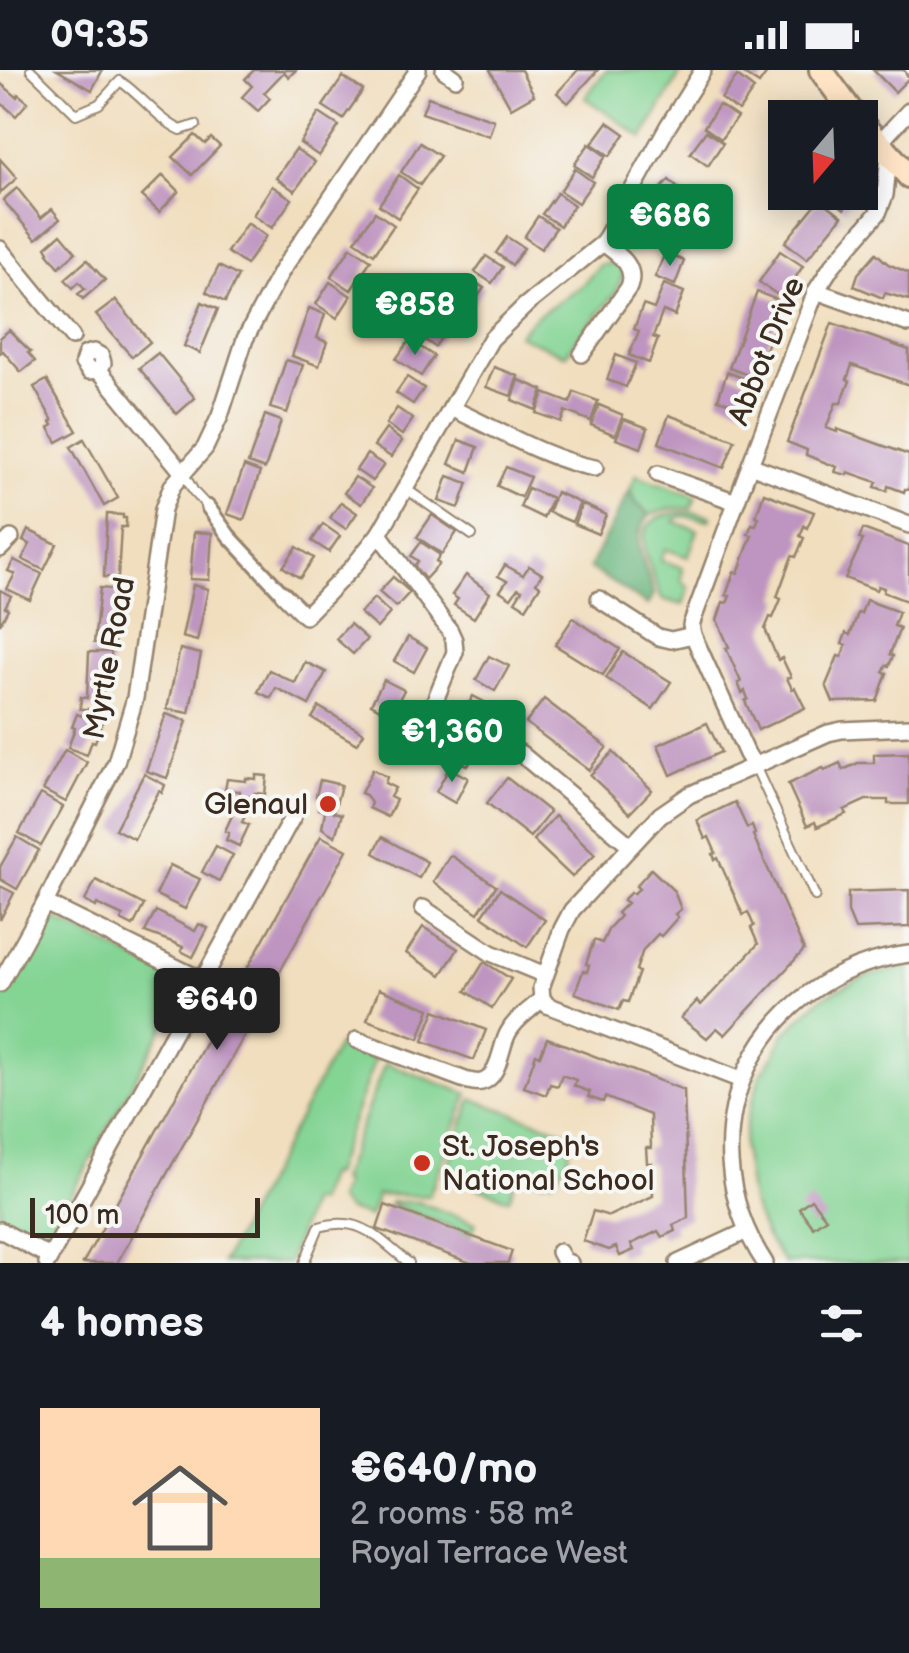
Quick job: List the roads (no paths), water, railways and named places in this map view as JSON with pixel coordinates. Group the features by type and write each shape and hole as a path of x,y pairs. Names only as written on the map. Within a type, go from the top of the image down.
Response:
{"main road":[{"path":"821,70 843,100"},
{"path":"878,143 909,176"}],"street":[{"name":"Myrtle Road","path":"0,984 116,762 135,698 163,509 172,486 206,448 246,339 282,270 418,70"},
{"path":"208,507 238,546 304,616 352,568 379,534 491,338 603,243 703,70"},
{"path":"884,150 909,112"},
{"name":"Abbot Drive","path":"693,635 692,622 816,292 882,204 884,150"},
{"path":"582,354 632,278 626,262 603,243"},
{"path":"0,249 72,337"},
{"path":"816,292 909,324"},
{"path":"99,370 183,473"},
{"path":"452,408 567,461 595,468"},
{"name":"Abbot Drive","path":"750,464 909,525"},
{"path":"658,474 736,502"},
{"path":"379,534 454,640 455,652 419,739"},
{"path":"600,599 658,637 671,640 693,635 754,766"},
{"path":"740,1080 552,1009 544,1001 541,988 545,975 572,910 660,815 677,802 828,733 909,727 909,706"},
{"path":"520,753 630,846"},
{"path":"0,1230 48,1260 293,816"},
{"path":"44,903 202,980"},
{"path":"423,908 492,953 545,975"},
{"path":"765,1263 746,1231 736,1202 730,1161 730,1134 740,1080 769,1032 808,993 862,964 909,954"},
{"path":"357,1040 480,1083 493,1072 514,1023 544,1001"},
{"path":"678,1263 746,1231"}],"lane":[{"path":"31,70 76,114 99,104 120,81 138,92 172,126 181,130 196,125"},
{"path":"183,473 208,507"},
{"path":"406,489 472,535"},
{"path":"754,766 815,896"},
{"path":"304,1263 319,1227 344,1223 362,1226 409,1263"}],"place":[{"name":"Glenaul","path":"328,804"},
{"name":"St. Joseph's National School","path":"422,1163"}]}
